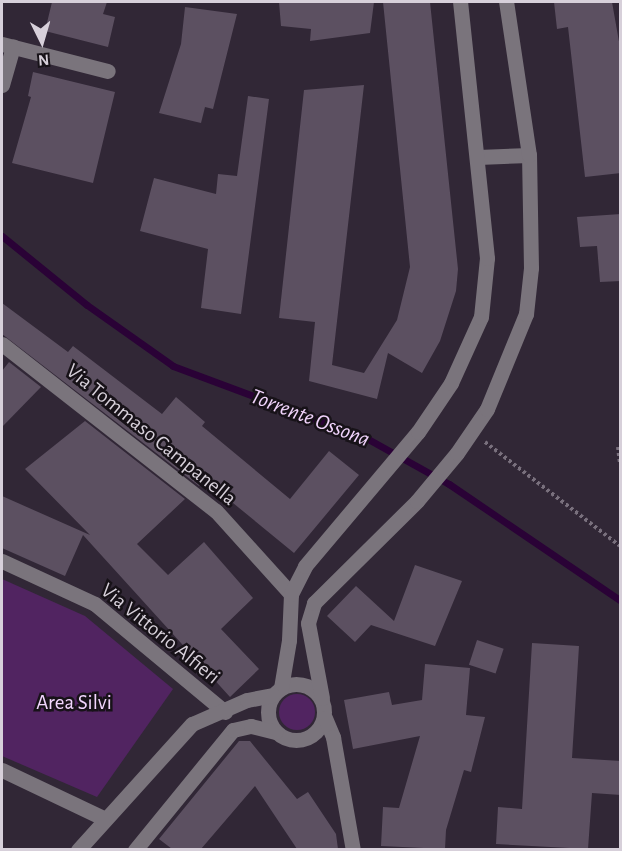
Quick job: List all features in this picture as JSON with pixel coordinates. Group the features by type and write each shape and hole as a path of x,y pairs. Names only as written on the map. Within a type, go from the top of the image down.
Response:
{"street":[{"path":"275,732 268,707 277,691 289,640 291,594 305,566 418,432 451,383 481,317 487,258 460,2"},
{"path":"353,849 333,737 325,718 308,623 314,603 417,501 458,453 499,386 526,314 531,268 529,154 506,2"},
{"path":"2,85 7,45 108,71"},
{"path":"478,157 529,154"},
{"name":"Via Tommaso Campanella","path":"2,344 216,511 291,594"},
{"name":"Via Vittorio Alfieri","path":"2,561 95,604 225,712"},
{"path":"78,849 192,724 225,712 247,700 303,684 322,698"},
{"path":"135,849 233,730 251,726 275,732 289,740 304,740 318,732 325,718"},
{"path":"2,770 105,819"}],"path":[{"path":"472,433 621,546"},
{"path":"618,447 621,463"}],"green space":[{"name":"Area Silvi","path":"2,579 85,616 173,689 97,797 2,756"},
{"path":"297,694 310,699 315,712 310,725 297,730 284,725 279,712 284,699"}],"building":[{"path":"52,2 107,2 103,14 115,17 108,47 45,31"},
{"path":"279,2 374,2 370,33 310,41 311,29 281,26"},
{"path":"383,2 430,2 458,269 456,291 440,341 422,373 388,353 377,399 309,381 315,322 279,318 304,90 364,85 332,365 364,373 397,320 410,267"},
{"path":"554,2 612,2 621,53 621,173 585,177 568,27 557,29"},
{"path":"185,7 237,14 213,109 205,107 201,123 159,113 181,44"},
{"path":"33,72 115,92 93,183 12,163 31,97 28,96"},
{"path":"248,96 269,99 241,314 201,308 208,249 140,231 154,178 216,194 218,174 237,176"},
{"path":"621,214 621,281 600,282 597,246 580,247 577,217"},
{"path":"2,303 68,352 73,346 162,414 176,397 205,422 202,426 290,499 329,451 359,475 294,553 205,480 199,486 2,334"},
{"path":"9,362 41,387 2,427 2,371"},
{"path":"85,421 185,499 137,544 168,575 204,542 253,598 221,629 259,669 230,697 83,535 65,576 2,548 2,496 90,535 25,469"},
{"path":"415,565 462,581 435,646 371,625 355,642 327,616 356,586 394,621"},
{"path":"477,640 504,649 496,673 469,665"},
{"path":"532,643 579,646 572,758 621,761 621,795 592,793 588,849 496,844 498,807 522,809"},
{"path":"425,664 470,668 466,715 485,717 471,772 464,770 446,830 445,849 381,846 383,807 399,808 420,736 353,749 344,700 389,692 392,705 422,700"},
{"path":"239,741 250,741 297,799 308,792 336,834 338,849 297,849 255,786 201,849 172,849 159,839"}],"waterway":[{"name":"Torrente Ossona","path":"2,236 87,305 173,366 368,439 449,484 620,600"}]}
